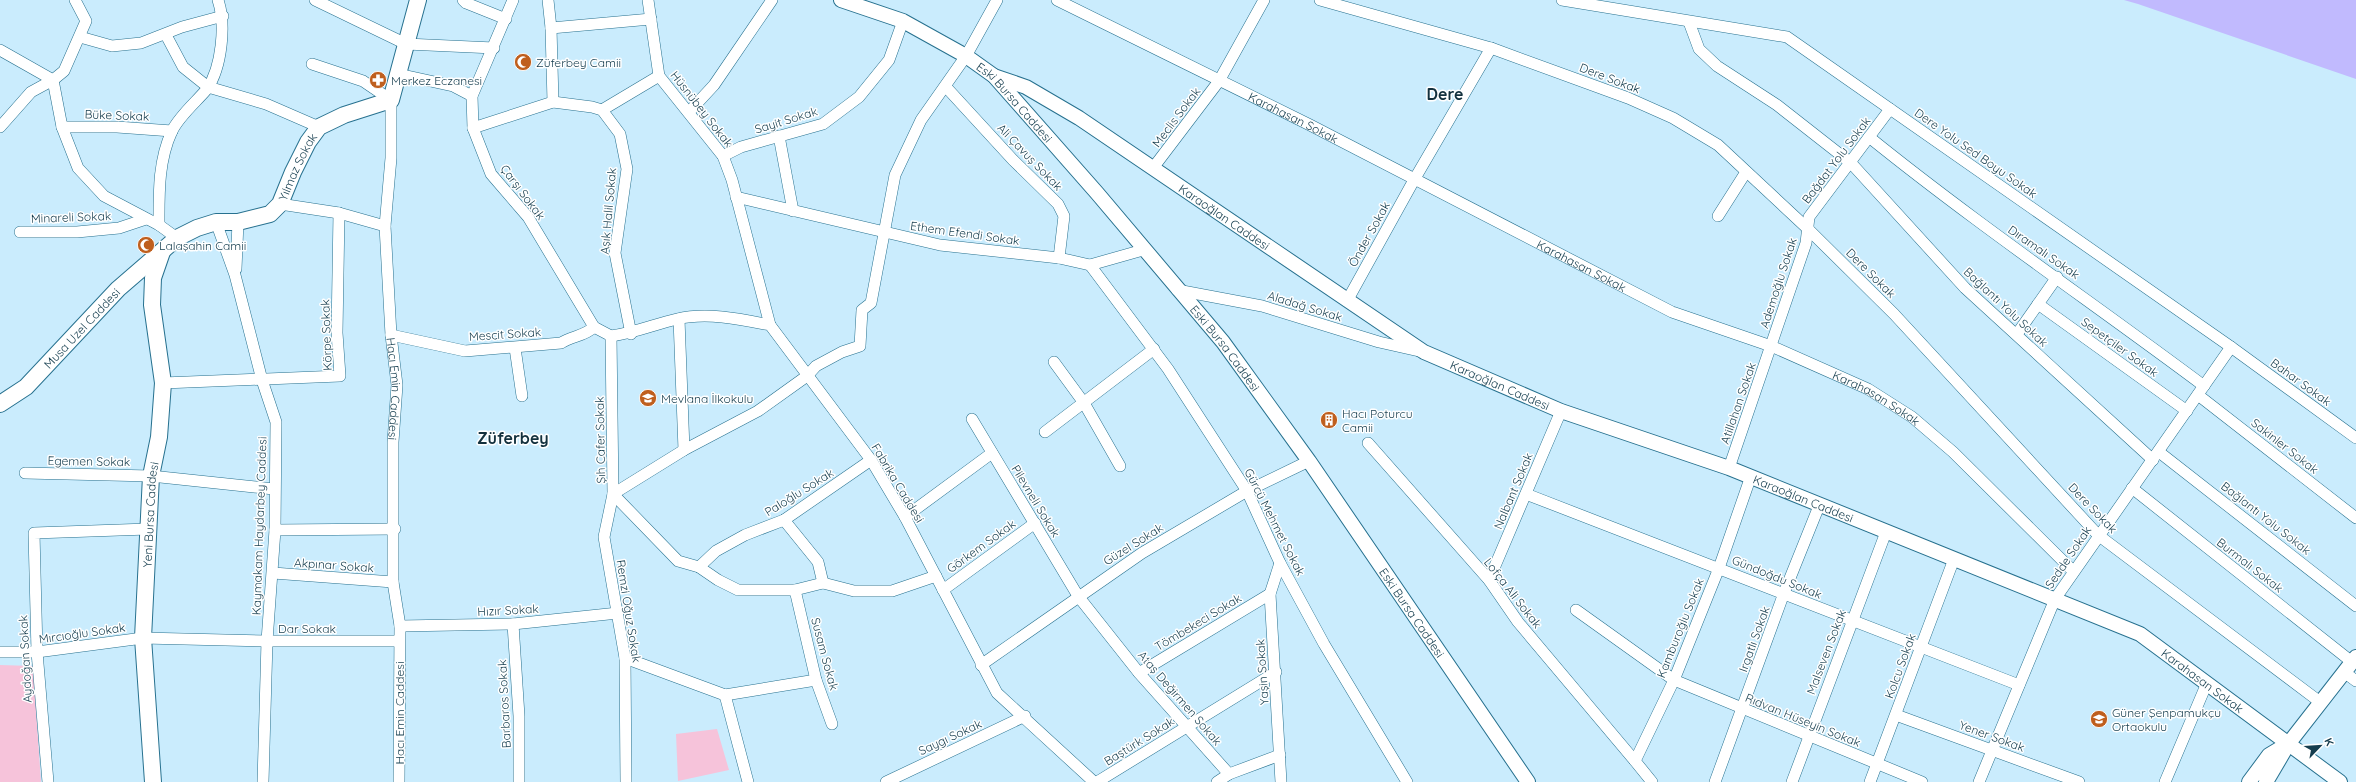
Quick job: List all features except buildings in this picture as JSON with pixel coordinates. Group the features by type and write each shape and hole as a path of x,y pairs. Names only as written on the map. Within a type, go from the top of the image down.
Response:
{"main road":[{"name":"Hacı Emin Caddesi","path":"391,100 406,44 414,2"},
{"name":"Yılmaz Sokak","path":"163,250 177,238 197,228 216,222 238,222 270,214 280,204 293,172 308,142 319,127 344,115 391,100"},
{"name":"Yeni Bursa Caddesi","path":"153,782 143,638 151,476 158,437 163,384 152,305 153,278 163,250"},
{"name":"Musa Uzel Caddesi","path":"0,404 26,387 118,289 163,250"}],"street":[{"path":"0,127 31,92 53,80 64,71 86,21 75,0"},
{"path":"159,225 159,177 172,131 208,87 219,57 223,16 218,0"},
{"path":"315,0 406,44 494,48"},
{"path":"463,0 466,3 506,19"},
{"name":"Çarşı Sokak","path":"513,0 494,48 472,96 473,128 491,174 528,217 594,327"},
{"path":"548,0 551,28 553,102"},
{"name":"Hüsnübey Sokak","path":"648,0 659,76 723,156 736,197 770,325"},
{"path":"689,112 714,85 772,0"},
{"name":"Eski Bursa Caddesi","path":"841,0 903,21 966,56 994,76 1097,193 1143,250 1223,342 1309,461 1528,782"},
{"path":"613,494 684,450 758,411 807,376 816,366 842,352 860,346 862,310 871,303 895,175 921,120 946,87 966,56 997,0"},
{"name":"Karahasan Sokak","path":"1057,0 1310,125 1672,312 1771,346 1868,389 1912,418 1953,452 2073,571"},
{"name":"Meclis Sokak","path":"1153,168 1219,81 1264,0"},
{"name":"Dere Sokak","path":"1320,0 1491,48 1628,98 1673,118 1718,145 1807,228 1958,382 2098,535 2320,702"},
{"name":"Dere Yolu Sed Boyu Sokak","path":"1562,0 1787,37 2231,348"},
{"path":"80,37 112,46 141,43 166,35 182,27 223,16"},
{"path":"551,28 651,19"},
{"name":"Sayit Sokak","path":"723,156 742,147 823,124 859,97 890,60 903,21"},
{"path":"1689,22 1699,49 1717,66 1777,105 1851,164"},
{"path":"166,35 183,67 208,87 266,104 319,127"},
{"name":"Önder Sokak","path":"1347,301 1414,180 1491,48"},
{"path":"0,50 53,80 62,127 78,168 104,196 159,225 177,238"},
{"path":"312,64 363,81 391,100"},
{"path":"398,74 453,86 472,96"},
{"path":"473,128 553,102 592,107 602,110 659,76"},
{"name":"Karaoğlan Caddesi","path":"994,76 1026,87 1052,102 1153,168 1424,352 1561,411 1751,476 1819,506 2055,599"},
{"name":"Ali Çavuş Sokak","path":"946,87 1013,160 1058,204 1064,216 1059,258"},
{"name":"Hacı Emin Caddesi","path":"391,100 391,158 385,226 391,335 397,385 394,442 395,529 393,582 400,626 399,782"},
{"name":"Bağdat Yolu Sokak","path":"1807,228 1809,217 1851,164 1890,109"},
{"name":"Aşık Halil Sokak","path":"602,110 620,134 627,169 615,253 631,334"},
{"name":"Büke Sokak","path":"62,127 118,127 172,131"},
{"path":"780,136 793,211"},
{"name":"Dıramalı Sokak","path":"1870,138 1948,201 2057,277 2201,390"},
{"name":"Bağlantı Yolu Sokak","path":"1851,164 1965,288 2156,456 2356,606"},
{"path":"1718,216 1746,172"},
{"name":"Ethem Efendi Sokak","path":"736,197 883,233 940,245 1059,258 1090,265 1143,250"},
{"path":"280,204 339,213 385,226"},
{"name":"Körpe Sokak","path":"262,380 340,376 337,333 339,213"},
{"name":"Minareli Sokak","path":"20,232 77,232 119,228 146,219"},
{"name":"Kaymakam Haydarbey Caddesi","path":"216,222 236,275 262,380 276,422 274,489 275,530 267,641 263,782"},
{"name":"Kaymakam Haydarbey Caddesi","path":"236,275 238,222"},
{"name":"Ademoğlu Sokak","path":"1771,346 1806,243 1807,228"},
{"name":"Gürcü Mehmet Sokak","path":"1090,265 1154,349 1247,491 1280,563 1324,644 1407,782"},
{"path":"2017,334 2057,277"},
{"name":"Aladağ Sokak","path":"1177,290 1262,306 1379,342 1424,352"},
{"name":"Sepetçiler Sokak","path":"2038,304 2187,411"},
{"path":"594,327 612,336 631,334 679,319 728,317 770,325"},
{"path":"679,319 684,450"},
{"name":"Fabrika Caddesi","path":"770,325 871,460 905,517 997,693 1025,716 1094,782"},
{"name":"Mescit Sokak","path":"391,335 465,351 561,343 570,337 588,333 594,327"},
{"name":"Şıh Cafer Sokak","path":"612,336 613,494 678,561 699,567 718,580 738,590 795,590 823,583 854,591 892,591 936,576"},
{"name":"Atillahan Sokak","path":"1729,468 1771,346"},
{"path":"515,348 522,396"},
{"name":"Sedde Sokak","path":"1979,782 2055,599 2098,535 2156,456 2231,348"},
{"name":"Bahar Sokak","path":"2231,348 2356,438"},
{"path":"1045,432 1154,349"},
{"path":"1054,362 1084,403 1120,466"},
{"path":"163,384 262,380"},
{"name":"Sakinler Sokak","path":"2201,390 2356,518"},
{"name":"Nalbant Sokak","path":"1489,580 1561,411"},
{"name":"Pilevneli Sokak","path":"972,419 1078,596"},
{"name":"Lofça Ali Sokak","path":"1368,443 1489,580 1518,622 1636,761"},
{"path":"905,517 992,453"},
{"name":"Paloğlu Sokak","path":"699,567 716,550 745,535 784,520 871,460"},
{"name":"Güzel Sokak","path":"981,664 1142,553 1247,491 1309,461"},
{"name":"Egemen Sokak","path":"25,473 151,476 274,489"},
{"name":"Kamburoğlu Sokak","path":"1636,761 1674,680 1718,568 1751,476"},
{"name":"Burmalı Sokak","path":"2132,488 2351,664 2356,681"},
{"name":"Remzi Oğuz Sokak","path":"613,494 604,537 625,658 626,782"},
{"name":"Gündoğdu Sokak","path":"1526,494 2019,685"},
{"name":"Irgatlı Sokak","path":"1714,782 1784,593 1819,506"},
{"path":"784,520 818,562 823,583"},
{"name":"Görkem Sokak","path":"943,590 1035,523"},
{"name":"Aydoğan Sokak","path":"48,782 36,652 34,533 148,529"},
{"path":"275,530 395,529"},
{"name":"Malseven Sokak","path":"1792,782 1808,736 1886,532"},
{"name":"Kolcu Sokak","path":"1870,782 1954,559"},
{"name":"Yaşin Sokak","path":"1280,563 1270,594 1276,672 1281,782"},
{"name":"Akpınar Sokak","path":"273,573 393,582"},
{"name":"Susam Sokak","path":"795,590 816,680 832,724"},
{"name":"Tömbekeci Sokak","path":"1139,673 1270,594"},
{"name":"Ataş Değirmen Sokak","path":"1078,596 1139,673 1229,774"},
{"name":"Karahasan Sokak","path":"2055,599 2140,634 2340,782"},
{"name":"Rıdvan Hüseyin Sokak","path":"1576,610 1674,680 1922,782"},
{"name":"Hızır Sokak","path":"400,626 513,624 618,612"},
{"name":"Barbaros Sokak","path":"513,624 519,716 519,782"},
{"name":"Dar Sokak","path":"143,638 267,641 400,641"},
{"name":"Mırcıoğlu Sokak","path":"0,652 36,652 143,638"},
{"path":"625,658 726,695 816,680"},
{"path":"2266,782 2289,743 2351,664"},
{"name":"Baştürk Sokak","path":"1098,782 1276,672"},
{"path":"2165,782 2207,684"},
{"path":"726,695 748,782"},
{"name":"Yener Sokak","path":"1896,715 1993,749 2056,778 2079,782"},
{"name":"Saygı Sokak","path":"886,782 1025,716"},
{"path":"2249,782 2269,755 2289,743"},
{"path":"1218,782 1229,774 1280,755"},
{"path":"1636,761 1653,782"}],"shaded area":[{"path":"2124,0 2356,0 2356,79 2138,4"},
{"path":"0,665 33,666 41,782 0,782"},
{"path":"717,729 729,770 678,781 676,734"}],"place":[{"name":"Züferbey Camii","path":"523,62"},
{"name":"Merkez Eczanesi","path":"378,80"},
{"name":"Lalaşahin Camii","path":"146,245"},
{"name":"Mevlana İlkokulu","path":"648,398"},
{"name":"Hacı Poturcu Camii","path":"1329,420"},
{"name":"Güner Şenpamukçu Ortaokulu","path":"2099,719"}],"district":[{"name":"Dere","path":"1445,94"},
{"name":"Züferbey","path":"513,438"}]}
